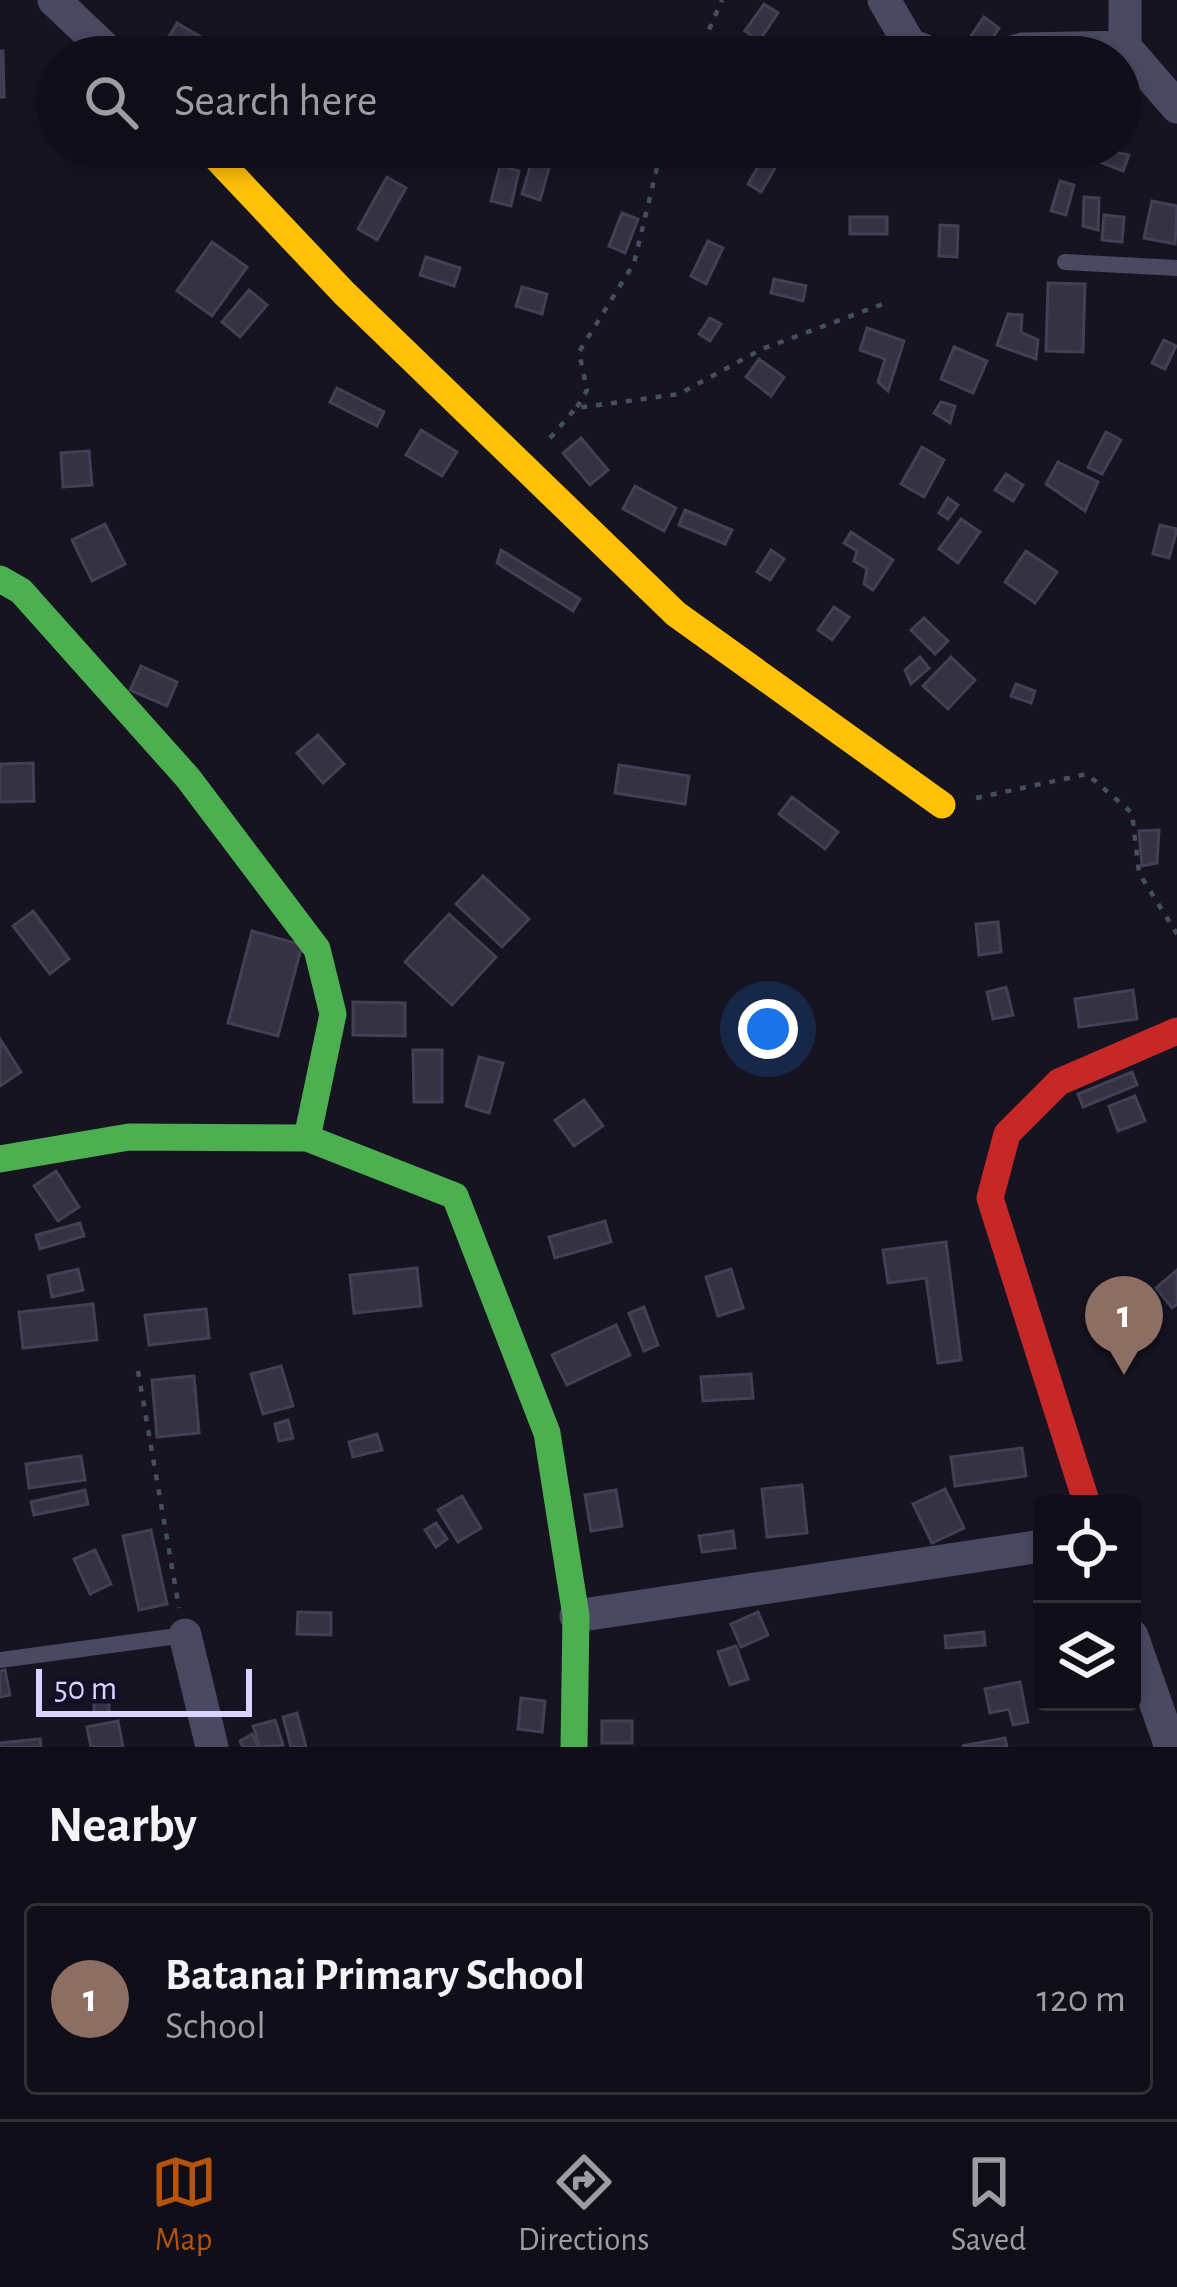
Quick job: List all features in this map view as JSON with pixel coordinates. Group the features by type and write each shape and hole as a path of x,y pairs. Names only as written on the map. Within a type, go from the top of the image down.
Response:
{"street":[{"path":"54,0 92,36"},
{"path":"884,0 905,36"},
{"path":"1124,36 1125,0"},
{"path":"1141,66 1177,107"},
{"path":"226,168 344,293 676,614 942,805"},
{"path":"0,579 21,591 188,778 316,949 333,1014 307,1138"},
{"path":"1084,1495 990,1198 1007,1133 1059,1082 1177,1031"},
{"path":"0,1159 129,1137 307,1138 455,1196 547,1433 576,1616 574,1747"},
{"path":"576,1616 1033,1547"},
{"path":"185,1635 212,1747"},
{"path":"1141,1662 1171,1747"}],"lane":[{"path":"1065,262 1177,268"},
{"path":"0,1660 185,1635"}],"path":[{"path":"706,36 722,0"},
{"path":"524,467 587,391 579,352 634,263 657,168"},
{"path":"574,411 679,394 762,349 883,304"},
{"path":"942,805 1087,774 1132,813 1139,873 1177,934"},
{"path":"138,1371 185,1635"}],"building":[{"path":"764,4 778,13 762,36 745,31"},
{"path":"984,17 999,28 994,36 971,36"},
{"path":"177,23 199,36 169,36"},
{"path":"3,51 4,97 0,97"},
{"path":"499,168 519,171 511,206 491,201"},
{"path":"530,168 549,168 540,200 522,194"},
{"path":"757,168 775,168 761,192 748,184"},
{"path":"387,177 406,188 377,240 358,229"},
{"path":"1060,181 1074,185 1066,215 1051,211"},
{"path":"1084,197 1099,198 1098,230 1083,226"},
{"path":"1152,201 1177,206 1175,244 1144,238"},
{"path":"622,213 638,219 625,253 609,246"},
{"path":"1104,215 1124,217 1122,242 1102,240"},
{"path":"850,217 887,217 887,234 850,234"},
{"path":"940,225 958,226 957,257 939,256"},
{"path":"708,241 723,248 706,284 691,276"},
{"path":"212,242 247,267 212,316 177,291"},
{"path":"426,257 460,268 454,286 420,275"},
{"path":"774,279 806,286 803,301 771,293"},
{"path":"1048,283 1085,284 1083,352 1046,351"},
{"path":"522,287 547,294 542,314 516,306"},
{"path":"249,290 267,305 240,337 222,322"},
{"path":"1008,314 1022,315 1021,332 1038,340 1036,359 997,345"},
{"path":"710,318 721,324 710,341 699,334"},
{"path":"867,328 904,341 888,391 878,382 885,359 860,350"},
{"path":"1164,340 1176,346 1165,369 1152,363"},
{"path":"954,347 987,361 973,393 941,379"},
{"path":"759,359 784,377 771,396 746,377"},
{"path":"337,388 384,412 377,426 330,402"},
{"path":"941,402 955,406 950,423 934,413"},
{"path":"421,430 457,452 442,476 406,455"},
{"path":"1106,432 1121,440 1102,474 1088,467"},
{"path":"581,438 608,470 590,485 563,453"},
{"path":"922,447 944,460 924,497 901,484"},
{"path":"89,451 92,485 63,487 61,453"},
{"path":"1058,462 1098,482 1085,511 1046,484"},
{"path":"1006,474 1023,485 1013,501 995,490"},
{"path":"635,486 676,508 664,531 623,509"},
{"path":"948,498 958,505 948,519 939,513"},
{"path":"685,510 732,530 725,544 679,525"},
{"path":"961,519 980,532 958,563 939,549"},
{"path":"105,524 125,564 92,581 72,540"},
{"path":"1160,525 1177,529 1169,558 1153,554"},
{"path":"851,532 893,560 873,590 864,584 867,569 854,561 857,551 844,543"},
{"path":"501,550 580,599 573,611 497,563"},
{"path":"771,550 784,559 770,580 757,572"},
{"path":"1026,551 1057,572 1035,603 1005,582"},
{"path":"834,607 849,617 832,640 818,630"},
{"path":"924,618 948,641 935,654 911,630"},
{"path":"920,657 929,668 911,684 905,670"},
{"path":"951,657 975,680 948,709 923,686"},
{"path":"141,666 177,682 167,706 130,690"},
{"path":"1016,684 1035,691 1031,703 1011,696"},
{"path":"318,735 344,764 323,783 297,753"},
{"path":"33,763 34,801 0,802 0,764"},
{"path":"619,765 689,776 685,804 615,793"},
{"path":"792,797 838,832 825,849 779,814"},
{"path":"1159,830 1157,863 1142,866 1139,831"},
{"path":"483,876 529,919 502,947 456,904"},
{"path":"33,911 69,959 50,974 13,926"},
{"path":"449,914 496,957 452,1005 405,962"},
{"path":"998,922 1001,952 979,955 976,924"},
{"path":"252,931 302,945 278,1036 228,1023"},
{"path":"1006,987 1013,1015 993,1019 987,992"},
{"path":"1133,990 1137,1019 1079,1027 1075,999"},
{"path":"353,1002 405,1003 405,1036 353,1035"},
{"path":"0,1039 21,1072 0,1086"},
{"path":"413,1050 442,1050 442,1102 414,1102"},
{"path":"479,1057 503,1063 489,1113 466,1106"},
{"path":"1132,1072 1137,1085 1083,1107 1078,1094"},
{"path":"1135,1096 1145,1121 1118,1131 1109,1106"},
{"path":"584,1100 603,1126 574,1146 555,1120"},
{"path":"56,1171 79,1207 58,1221 34,1186"},
{"path":"605,1221 611,1242 555,1258 549,1237"},
{"path":"80,1223 84,1236 40,1249 36,1235"},
{"path":"946,1242 961,1360 938,1363 926,1278 888,1283 883,1250"},
{"path":"417,1268 421,1306 354,1313 350,1275"},
{"path":"78,1269 83,1290 52,1297 48,1276"},
{"path":"731,1269 743,1308 718,1316 706,1277"},
{"path":"1177,1270 1177,1304 1172,1308 1156,1288"},
{"path":"93,1304 97,1340 23,1348 19,1312"},
{"path":"644,1307 658,1345 644,1351 629,1313"},
{"path":"206,1309 209,1338 149,1345 145,1315"},
{"path":"616,1325 630,1355 567,1385 552,1355"},
{"path":"281,1366 293,1406 263,1414 251,1374"},
{"path":"751,1374 753,1398 703,1401 701,1377"},
{"path":"194,1376 199,1433 157,1437 152,1380"},
{"path":"288,1420 293,1438 279,1441 275,1424"},
{"path":"377,1434 382,1450 353,1457 349,1442"},
{"path":"1022,1448 1026,1476 955,1486 951,1457"},
{"path":"81,1456 85,1480 29,1488 26,1464"},
{"path":"802,1485 807,1533 767,1537 762,1489"},
{"path":"945,1489 964,1528 932,1543 913,1504"},
{"path":"85,1490 88,1504 34,1515 31,1502"},
{"path":"616,1490 622,1526 591,1531 585,1495"},
{"path":"462,1496 481,1528 458,1542 438,1510"},
{"path":"436,1523 447,1539 436,1547 425,1530"},
{"path":"151,1530 167,1604 139,1610 123,1536"},
{"path":"733,1531 735,1548 702,1552 699,1536"},
{"path":"95,1550 111,1584 90,1594 74,1559"},
{"path":"298,1612 331,1613 331,1635 297,1634"},
{"path":"758,1612 768,1635 741,1647 731,1624"},
{"path":"984,1632 985,1645 946,1648 945,1636"},
{"path":"736,1646 748,1679 730,1685 718,1652"},
{"path":"5,1670 10,1695 0,1697 0,1671"},
{"path":"1020,1682 1028,1722 1013,1725 1009,1709 990,1713 985,1689"},
{"path":"94,1698 109,1698 109,1714 94,1714"},
{"path":"521,1698 545,1701 542,1732 518,1729"},
{"path":"297,1713 306,1747 291,1747 283,1717"},
{"path":"275,1720 283,1745 260,1747 253,1726"},
{"path":"118,1721 123,1747 91,1747 87,1727"},
{"path":"602,1721 632,1721 632,1743 602,1743"},
{"path":"252,1734 259,1747 243,1747 240,1741"},
{"path":"1005,1738 1007,1747 962,1746"},
{"path":"40,1739 41,1747 0,1747 0,1743"}],"traffic: fast":[{"path":"0,579 21,591 188,778 317,949 333,1014 307,1138"},
{"path":"0,1159 129,1137 307,1138 455,1196 547,1433 576,1616 574,1747"}],"traffic: slow":[{"path":"226,168 344,293 676,614 942,805"}],"traffic: jam":[{"path":"1084,1495 990,1198 1007,1134 1059,1082 1177,1031"}],"place":[{"name":"Batanai Primary School","path":"1124,1375"}]}
